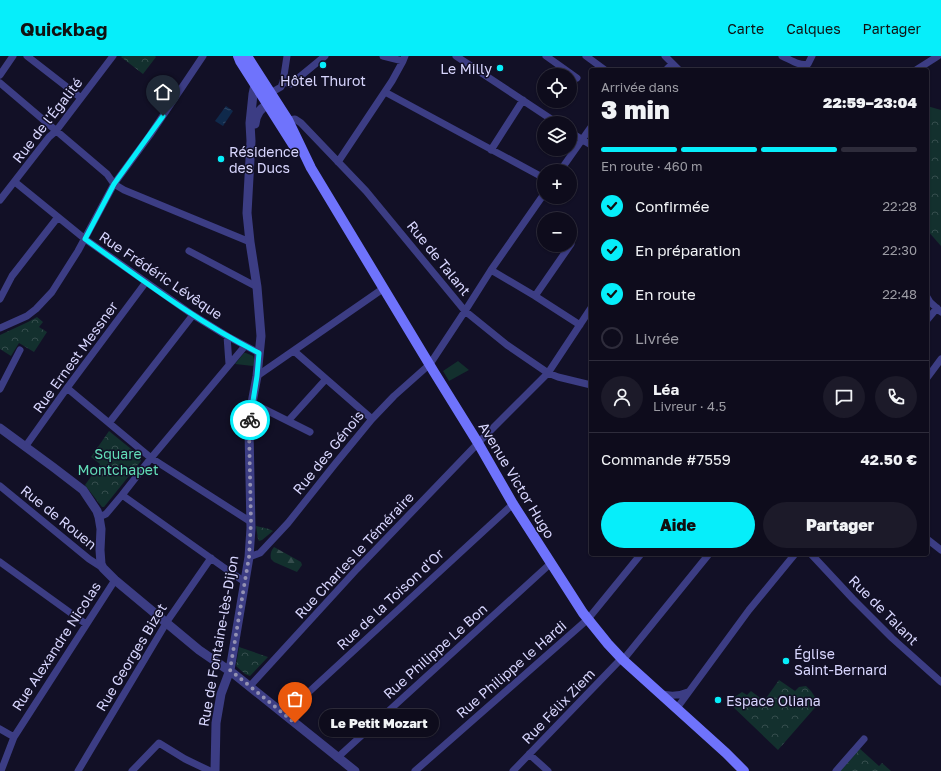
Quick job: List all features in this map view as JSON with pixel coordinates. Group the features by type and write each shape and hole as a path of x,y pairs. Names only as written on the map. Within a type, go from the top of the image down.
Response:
{"main road":[{"name":"Avenue Victor Hugo","path":"239,56 240,61 255,85 284,118 311,168 478,443 513,504 588,619 623,660 662,694 744,771"},
{"path":"239,56 268,98"},
{"name":"Avenue Victor Hugo","path":"247,56 268,98 303,159 311,168"}],"street":[{"path":"0,75 13,56"},
{"path":"27,56 81,98"},
{"path":"103,56 111,59"},
{"path":"0,328 27,316 52,292 85,239 114,184 150,135 202,56"},
{"path":"252,112 256,102 268,98 281,87 287,56"},
{"path":"282,82 291,84 325,56"},
{"path":"338,162 385,92 404,59 383,56"},
{"path":"456,56 547,116"},
{"path":"546,56 563,68"},
{"path":"586,56 602,68"},
{"path":"665,56 677,68"},
{"path":"782,56 803,65 808,64 812,56"},
{"path":"919,68 938,56"},
{"name":"Rue de l'Égalité","path":"0,200 56,131 111,59"},
{"path":"668,68 672,64"},
{"path":"0,83 106,174 114,184 124,190 250,242"},
{"name":"Rue de Fontaine-lès-Dijon","path":"251,141 250,131 255,85"},
{"path":"385,92 537,174"},
{"name":"Rue de Fontaine-lès-Dijon","path":"215,770 216,722 221,694 230,670 249,557 251,522 249,430 261,336 257,287 247,213 251,141 256,117 268,98"},
{"path":"491,150 523,100"},
{"name":"Rue de Talant","path":"284,118 301,123 366,191 465,312 507,345 548,373 589,385"},
{"path":"565,164 589,130"},
{"path":"577,137 589,144"},
{"name":"Rue Frédéric Lévêque","path":"15,182 85,239 193,315 227,336 259,353"},
{"name":"Rue des Génois","path":"249,557 260,553 288,523 334,464 372,419 394,396 430,364 491,270 537,204"},
{"path":"0,299 12,276 58,217"},
{"path":"189,251 257,287"},
{"path":"535,296 565,252"},
{"path":"491,270 580,325"},
{"name":"Rue Ernest Messner","path":"25,447 146,282"},
{"path":"257,376 384,288"},
{"path":"929,300 939,310 929,318"},
{"name":"Rue Charles le Téméraire","path":"250,686 478,443 548,373 589,311"},
{"path":"109,423 193,315"},
{"path":"227,336 229,364"},
{"path":"99,517 106,514 245,346"},
{"path":"0,390 20,350"},
{"path":"294,351 372,419"},
{"path":"929,375 941,359"},
{"path":"288,421 326,380"},
{"path":"67,388 151,458 251,522"},
{"path":"252,403 310,432"},
{"path":"0,428 83,490 97,511 99,517 101,529 101,564 115,580 199,650 230,670 355,771"},
{"name":"Rue de Rouen","path":"0,486 88,559 103,568"},
{"path":"122,495 237,577 245,581"},
{"name":"Rue de la Toison d'Or","path":"285,714 513,504"},
{"path":"929,541 941,550"},
{"name":"Rue Philippe le Hardi","path":"415,771 588,619 639,556"},
{"name":"Rue Félix Ziem","path":"513,771 619,661 623,660 707,556"},
{"path":"677,708 749,610 793,556"},
{"name":"Rue de Talant","path":"813,556 852,599 892,638 941,682"},
{"name":"Rue Georges Bizet","path":"78,771 166,623 211,558"},
{"path":"0,562 86,624"},
{"name":"Rue Philippe Le Bon","path":"338,758 551,563"},
{"name":"Rue Alexandre Nicolas","path":"1,771 14,737 115,580"},
{"path":"662,694 675,696 688,692"},
{"path":"0,729 14,737"},
{"path":"836,771 864,739"},
{"path":"132,771 159,743 186,759 215,770"},
{"path":"529,754 548,771"}],"green space":[{"path":"121,57 156,57 143,74"},
{"path":"929,107 941,110 941,246 929,232"},
{"path":"37,317 43,322 39,327 47,332 34,352 19,343 11,356 0,349 0,335"},
{"path":"244,353 253,356 255,363 253,366 235,364"},
{"path":"458,361 469,370 449,381 443,371"},
{"name":"Square Montchapet","path":"109,431 141,457 141,461 104,507 102,507 85,485 100,464 91,457"},
{"path":"256,526 269,529 273,531 259,541"},
{"path":"274,547 301,562 302,565 297,572 274,562 271,559 271,553"},
{"path":"239,647 268,657 250,676 245,674 236,666"},
{"path":"779,680 795,691 799,687 806,686 819,703 778,750 729,703 733,698 742,692 747,695 751,691 764,701"},
{"path":"859,748 879,766 882,763 891,771 840,771"}],"water":[{"path":"226,106 233,111 223,126 215,121"}],"way so far":[{"path":"250,420 251,522 249,557 230,670 295,723"}],"place":[{"name":"Hôtel Thurot","path":"323,65"},
{"name":"Le Milly","path":"500,68"},
{"name":"Résidence des Ducs","path":"221,159"},
{"name":"Église Saint-Bernard","path":"786,661"},
{"name":"Espace Oliana","path":"718,700"},
{"name":"Le Petit Mozart","path":"295,723"}],"route":[{"path":"163,116 114,184 85,239 193,315 227,336 259,353 250,420"}]}
